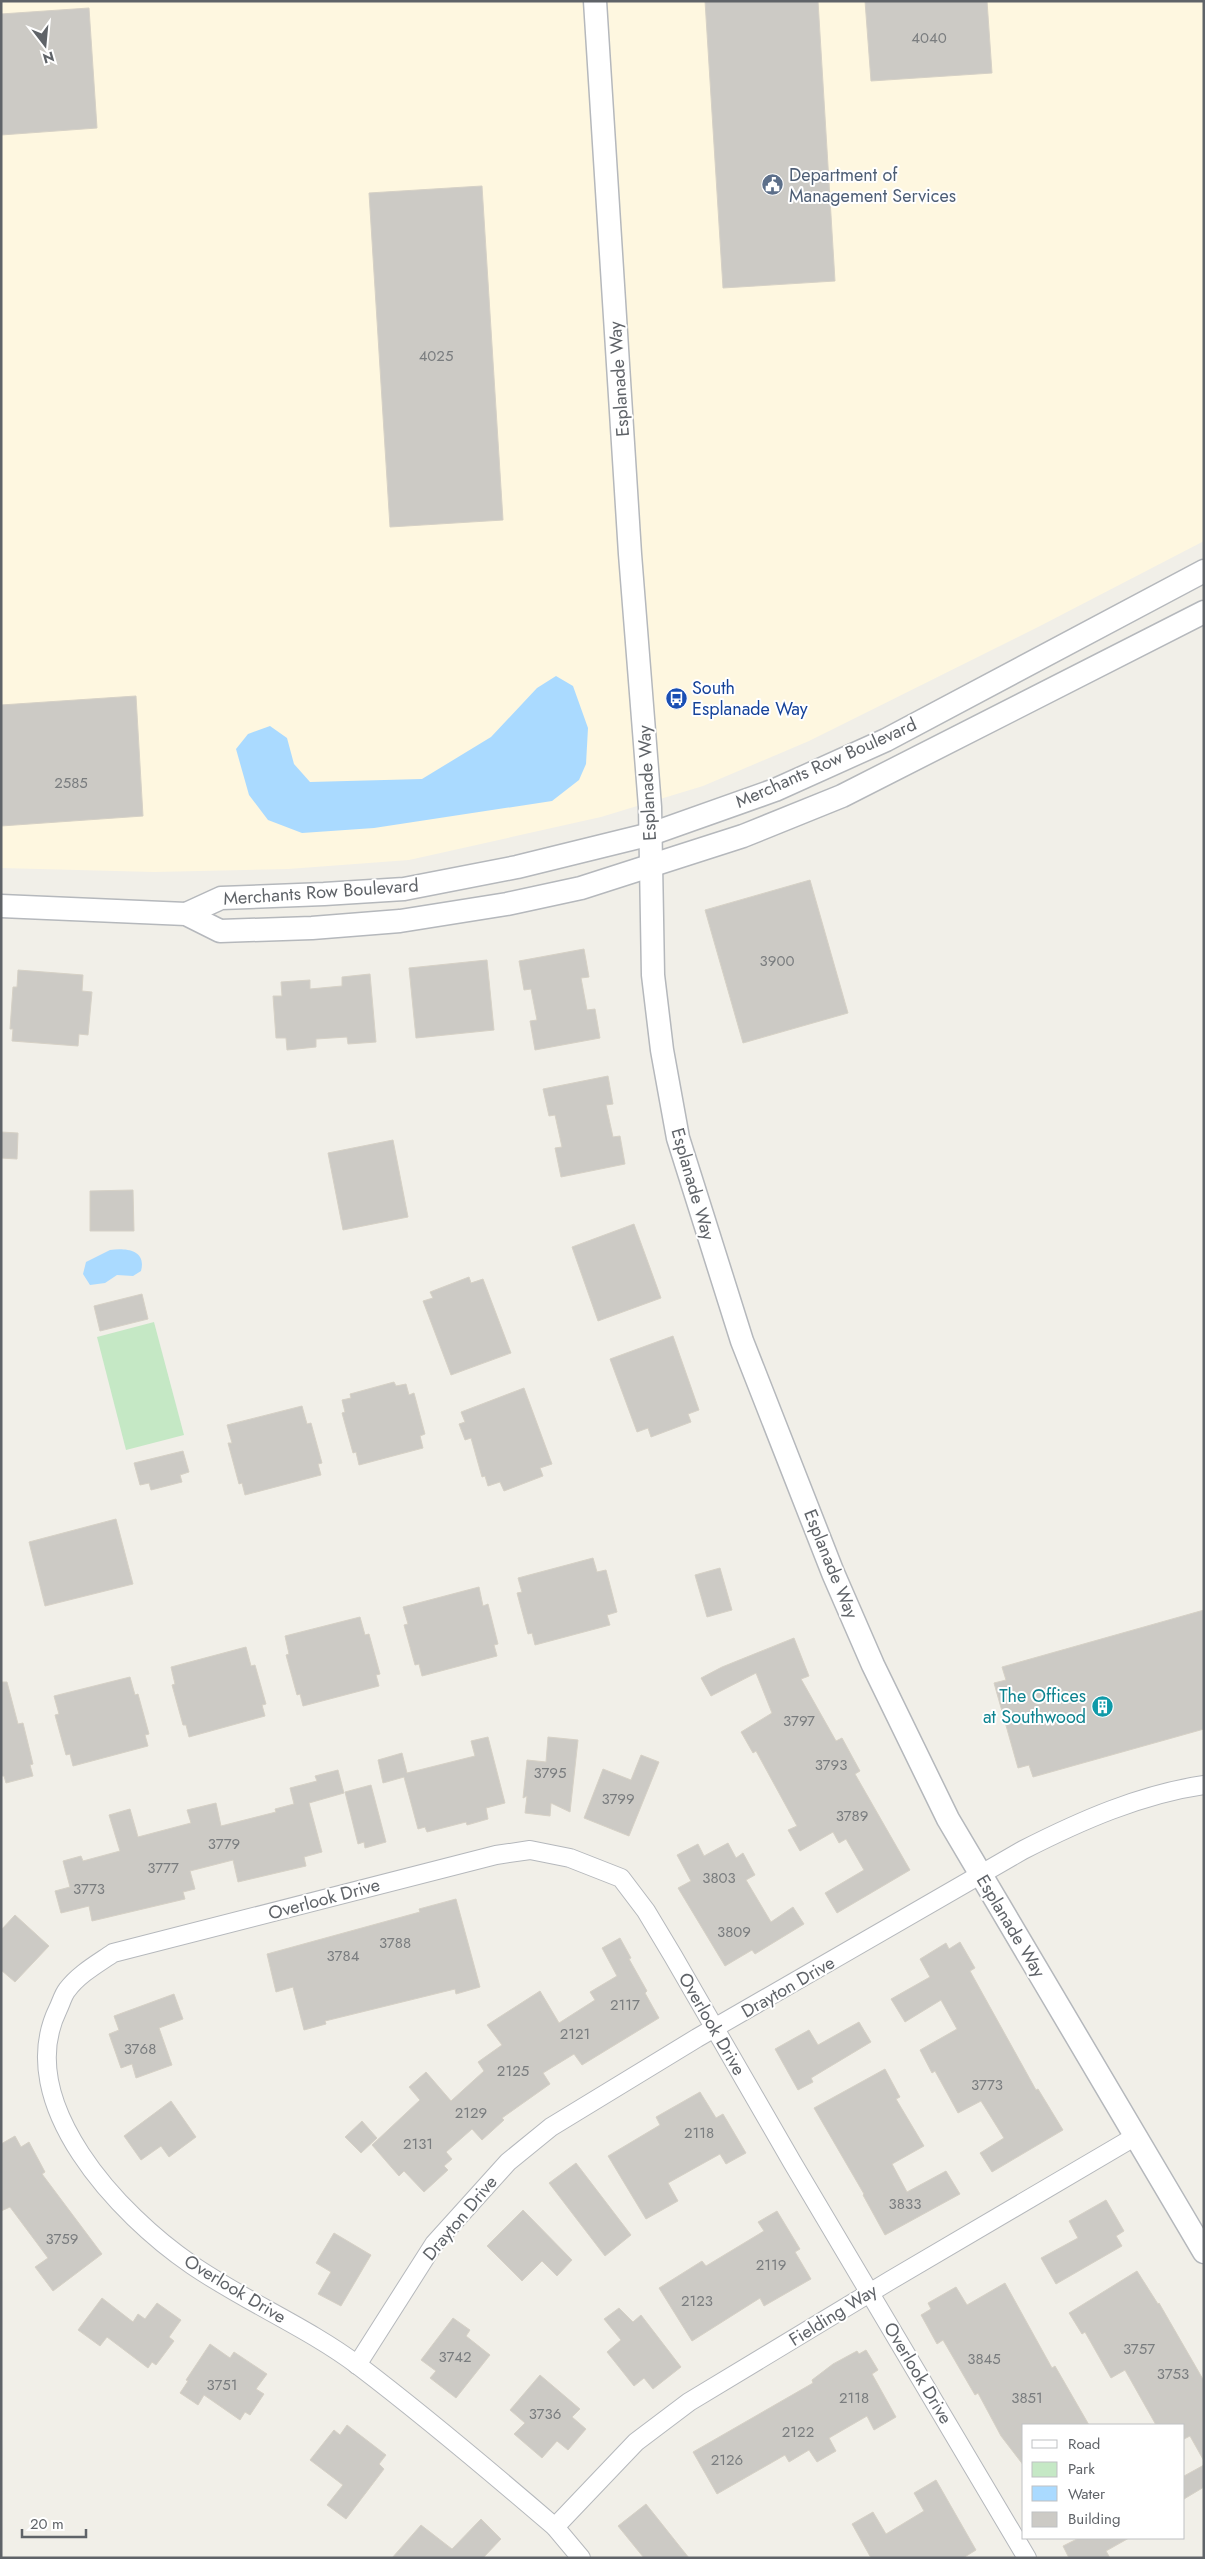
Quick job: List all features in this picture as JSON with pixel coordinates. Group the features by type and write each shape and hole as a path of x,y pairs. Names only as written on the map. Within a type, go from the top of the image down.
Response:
{"street":[{"name":"Esplanade Way","path":"595,1 650,834 653,975 662,1050 678,1138 742,1341 833,1573 873,1664 944,1811 1204,2252"},
{"name":"Merchants Row Boulevard","path":"186,914 221,898 404,889 517,867 650,834 775,790 886,740 1204,571"},
{"name":"Merchants Row Boulevard","path":"1,906 186,914 220,931 312,928 400,921 507,904 581,888 651,868 759,830 842,796 1204,612"},
{"name":"Drayton Drive","path":"357,2365 434,2244 508,2162 551,2127 714,2029 980,1874 1079,1822 1178,1788 1204,1785"},
{"name":"Overlook Drive","path":"581,2558 555,2527 357,2365 192,2265 155,2237 111,2194 81,2152 58,2114 48,2086 46,2058 50,2025 67,1990 85,1972 113,1953 496,1855 530,1850 570,1858 622,1878 655,1926 1027,2558"},
{"name":"Fielding Way","path":"555,2527 636,2442 689,2402 870,2292 1136,2136"}],"shaded area":[{"path":"1,1 1204,1 1204,541 1040,626 809,741 703,786 601,817 409,860 288,869 154,872 1,868"}],"green space":[{"path":"154,1322 184,1435 126,1450 97,1337"}],"water":[{"path":"556,676 573,686 588,728 586,764 579,780 552,801 374,828 302,833 268,820 249,795 236,749 248,734 270,726 287,738 294,764 310,782 422,779 491,737 537,688"},
{"path":"122,1249 138,1254 141,1258 141,1271 133,1276 117,1275 105,1283 90,1285 83,1274 86,1262 110,1250"}],"building":[{"name":"Department of Management Services","path":"705,1 818,1 835,281 723,288"},
{"path":"865,1 987,1 992,73 871,81"},
{"path":"89,8 97,128 1,135 1,14"},
{"path":"482,186 503,520 390,527 369,193"},
{"path":"136,696 143,816 1,826 1,705"},
{"path":"810,880 848,1013 743,1043 705,910"},
{"path":"584,949 589,977 581,978 587,1010 595,1009 600,1038 535,1050 530,1021 537,1020 531,989 524,990 519,961"},
{"path":"487,960 494,1030 416,1038 409,968"},
{"path":"18,970 83,975 82,991 92,992 88,1035 79,1034 78,1046 12,1041 13,1029 10,1029 13,987 17,987"},
{"path":"370,974 376,1042 348,1044 347,1037 316,1039 316,1047 287,1050 286,1038 276,1038 273,996 282,996 281,982 310,980 310,989 342,986 342,977"},
{"path":"608,1076 613,1104 606,1105 613,1137 620,1136 625,1164 561,1177 555,1148 562,1147 555,1115 549,1116 543,1089"},
{"path":"1,1132 18,1133 17,1159 1,1158"},
{"path":"393,1140 408,1217 343,1230 328,1153"},
{"path":"133,1190 134,1231 90,1231 90,1191"},
{"path":"634,1224 661,1298 598,1321 572,1247"},
{"path":"469,1277 471,1283 483,1279 511,1353 451,1375 423,1301 433,1298 430,1292"},
{"path":"142,1294 148,1319 100,1331 94,1306"},
{"path":"673,1336 699,1410 688,1414 691,1422 651,1437 648,1428 637,1432 610,1359"},
{"path":"394,1382 396,1386 406,1384 409,1395 414,1393 425,1434 420,1436 423,1448 359,1465 356,1452 353,1453 342,1413 345,1412 342,1400 351,1398 350,1394"},
{"path":"524,1388 552,1464 540,1468 543,1476 504,1491 500,1482 488,1486 485,1476 482,1477 471,1438 465,1440 459,1424 465,1422 461,1412"},
{"path":"302,1406 307,1424 311,1423 322,1463 318,1464 321,1475 245,1495 242,1483 239,1484 228,1443 232,1443 227,1425"},
{"path":"183,1451 189,1472 180,1475 182,1482 151,1490 149,1483 140,1485 134,1463"},
{"path":"116,1519 133,1584 45,1606 29,1542"},
{"path":"593,1558 597,1572 606,1570 617,1612 607,1615 610,1625 535,1645 532,1633 528,1634 517,1593 522,1592 518,1578"},
{"path":"720,1568 732,1610 707,1617 695,1575"},
{"path":"479,1587 483,1606 488,1604 498,1644 494,1645 497,1656 422,1676 419,1664 415,1665 404,1625 408,1624 403,1607"},
{"name":"The Offices at Southwood","path":"1204,1610 1204,1729 1033,1777 1029,1765 1018,1768 994,1683 1006,1680 1002,1667"},
{"path":"360,1617 365,1635 369,1634 380,1674 376,1675 379,1686 303,1706 300,1694 297,1695 286,1655 289,1654 285,1636"},
{"path":"794,1638 809,1676 801,1679 836,1741 842,1738 860,1771 855,1774 910,1870 837,1913 825,1893 864,1870 846,1839 839,1843 833,1832 800,1851 788,1830 797,1826 756,1751 753,1753 741,1732 772,1713 756,1673 711,1696 701,1678 722,1667"},
{"path":"246,1647 251,1666 255,1665 266,1704 262,1705 265,1716 189,1737 186,1725 183,1725 172,1685 175,1684 171,1667"},
{"path":"130,1677 135,1695 138,1694 149,1734 145,1735 148,1746 73,1766 70,1754 66,1755 55,1715 59,1714 54,1696"},
{"path":"1,1682 7,1682 18,1724 23,1723 33,1764 30,1765 33,1776 6,1783 4,1776 1,1776"},
{"path":"488,1737 505,1803 486,1808 488,1819 467,1825 466,1822 427,1832 425,1827 418,1829 404,1777 383,1783 378,1760 402,1753 407,1773 475,1756 471,1741"},
{"path":"548,1737 578,1740 570,1812 551,1803 550,1816 525,1813 527,1796 523,1798 527,1760 546,1762"},
{"path":"641,1755 659,1762 629,1836 584,1818 603,1769 631,1780"},
{"path":"338,1770 344,1793 309,1803 322,1852 304,1857 306,1866 238,1882 233,1860 190,1871 195,1889 183,1892 185,1899 92,1921 89,1906 61,1913 55,1891 70,1887 63,1861 81,1856 83,1861 120,1851 109,1815 130,1809 138,1837 191,1823 187,1810 216,1803 221,1826 276,1812 275,1809 294,1804 290,1788 317,1781 315,1776"},
{"path":"371,1785 386,1842 365,1848 364,1842 358,1844 345,1792"},
{"path":"728,1843 736,1858 743,1853 755,1875 746,1880 771,1922 793,1907 804,1924 755,1954 752,1950 725,1966 678,1888 691,1881 677,1855 698,1844 704,1856"},
{"path":"456,1899 480,1987 456,1994 455,1989 325,2021 326,2024 304,2030 293,1987 276,1992 267,1954 420,1912 419,1909"},
{"path":"15,1915 49,1946 15,1982 1,1970 1,1930"},
{"path":"620,1938 631,1958 629,1959 647,1991 645,1993 659,2018 582,2065 574,2054 543,2073 550,2084 502,2118 504,2120 482,2140 472,2129 446,2152 452,2159 444,2166 448,2170 424,2192 404,2171 399,2176 372,2145 420,2100 409,2087 426,2072 451,2101 484,2071 478,2062 502,2045 487,2025 540,1991 559,2023 595,2000 590,1992 617,1976 602,1948"},
{"path":"960,1942 975,1968 970,1971 1036,2090 1038,2089 1063,2130 992,2172 980,2153 1004,2138 981,2101 958,2113 935,2071 932,2073 920,2050 957,2029 941,2000 905,2022 891,1999 930,1977 920,1959 946,1943 949,1949"},
{"path":"174,1994 183,2019 159,2028 172,2065 136,2078 132,2064 121,2068 109,2034 119,2030 114,2016"},
{"path":"859,2022 871,2042 811,2078 813,2082 798,2090 775,2049 809,2030 818,2045"},
{"path":"885,2069 900,2097 896,2099 924,2146 892,2164 907,2192 946,2171 960,2194 885,2235 864,2194 814,2108"},
{"path":"700,2092 716,2118 723,2114 746,2153 726,2164 720,2154 668,2183 678,2201 646,2219 608,2156 660,2125 656,2117"},
{"path":"171,2101 196,2137 169,2157 161,2146 141,2160 124,2136"},
{"path":"362,2121 377,2138 361,2153 345,2137"},
{"path":"15,2136 21,2147 29,2142 45,2172 42,2174 102,2254 53,2291 35,2267 48,2258 10,2207 1,2211 1,2144"},
{"path":"576,2163 631,2235 605,2256 549,2183"},
{"path":"1106,2200 1124,2231 1116,2236 1122,2246 1056,2284 1041,2258 1078,2238 1069,2221"},
{"path":"523,2210 572,2260 557,2276 542,2261 522,2281 487,2246"},
{"path":"777,2211 800,2249 795,2252 811,2279 764,2306 760,2298 692,2341 659,2288 702,2261 706,2266 764,2231 758,2222"},
{"path":"334,2233 371,2255 341,2306 318,2294 331,2272 316,2263"},
{"path":"1137,2271 1159,2303 1204,2381 1204,2461 1190,2436 1185,2438 1185,2424 1155,2424 1125,2370 1111,2378 1085,2332 1082,2334 1069,2313"},
{"path":"1005,2283 1052,2368 1055,2366 1088,2424 1022,2424 1022,2463 1001,2436 978,2393 975,2395 943,2340 937,2344 921,2315 931,2309 928,2303 956,2287 967,2305"},
{"path":"102,2298 133,2322 138,2314 145,2319 157,2303 181,2320 169,2337 174,2341 156,2365 152,2362 148,2368 107,2337 100,2346 78,2330"},
{"path":"619,2308 633,2322 641,2315 681,2367 653,2389 644,2378 634,2386 607,2352 621,2340 604,2319"},
{"path":"453,2318 470,2330 466,2336 490,2355 456,2398 430,2378 436,2371 421,2360"},
{"path":"210,2344 230,2358 234,2352 267,2374 256,2389 264,2394 250,2415 245,2412 240,2420 204,2395 198,2405 180,2393 188,2381 186,2380"},
{"path":"866,2350 878,2370 872,2374 896,2417 874,2430 867,2416 829,2438 836,2451 817,2462 809,2450 789,2462 785,2455 717,2494 693,2452 813,2383 812,2380 833,2364 857,2351 859,2354"},
{"path":"540,2375 580,2409 572,2417 586,2429 568,2450 557,2441 542,2458 514,2434 525,2423 510,2410"},
{"path":"347,2425 386,2455 379,2464 384,2469 346,2519 327,2505 343,2485 310,2460 334,2430 340,2435"},
{"path":"1204,2465 1204,2487 1185,2498 1185,2475"},
{"path":"936,2480 976,2550 963,2558 871,2558 852,2524 873,2512 886,2534 924,2511 914,2493"},
{"path":"646,2504 689,2558 644,2558 618,2526"},
{"path":"481,2519 501,2539 483,2558 392,2558 421,2525 452,2549"},
{"path":"1077,2539 1127,2539 1106,2551 1110,2558 1069,2558 1063,2546"}],"place":[{"name":"Department of Management Services","path":"773,185"},
{"name":"South Esplanade Way","path":"676,698"},
{"name":"The Offices at Southwood","path":"1102,1706"}]}
